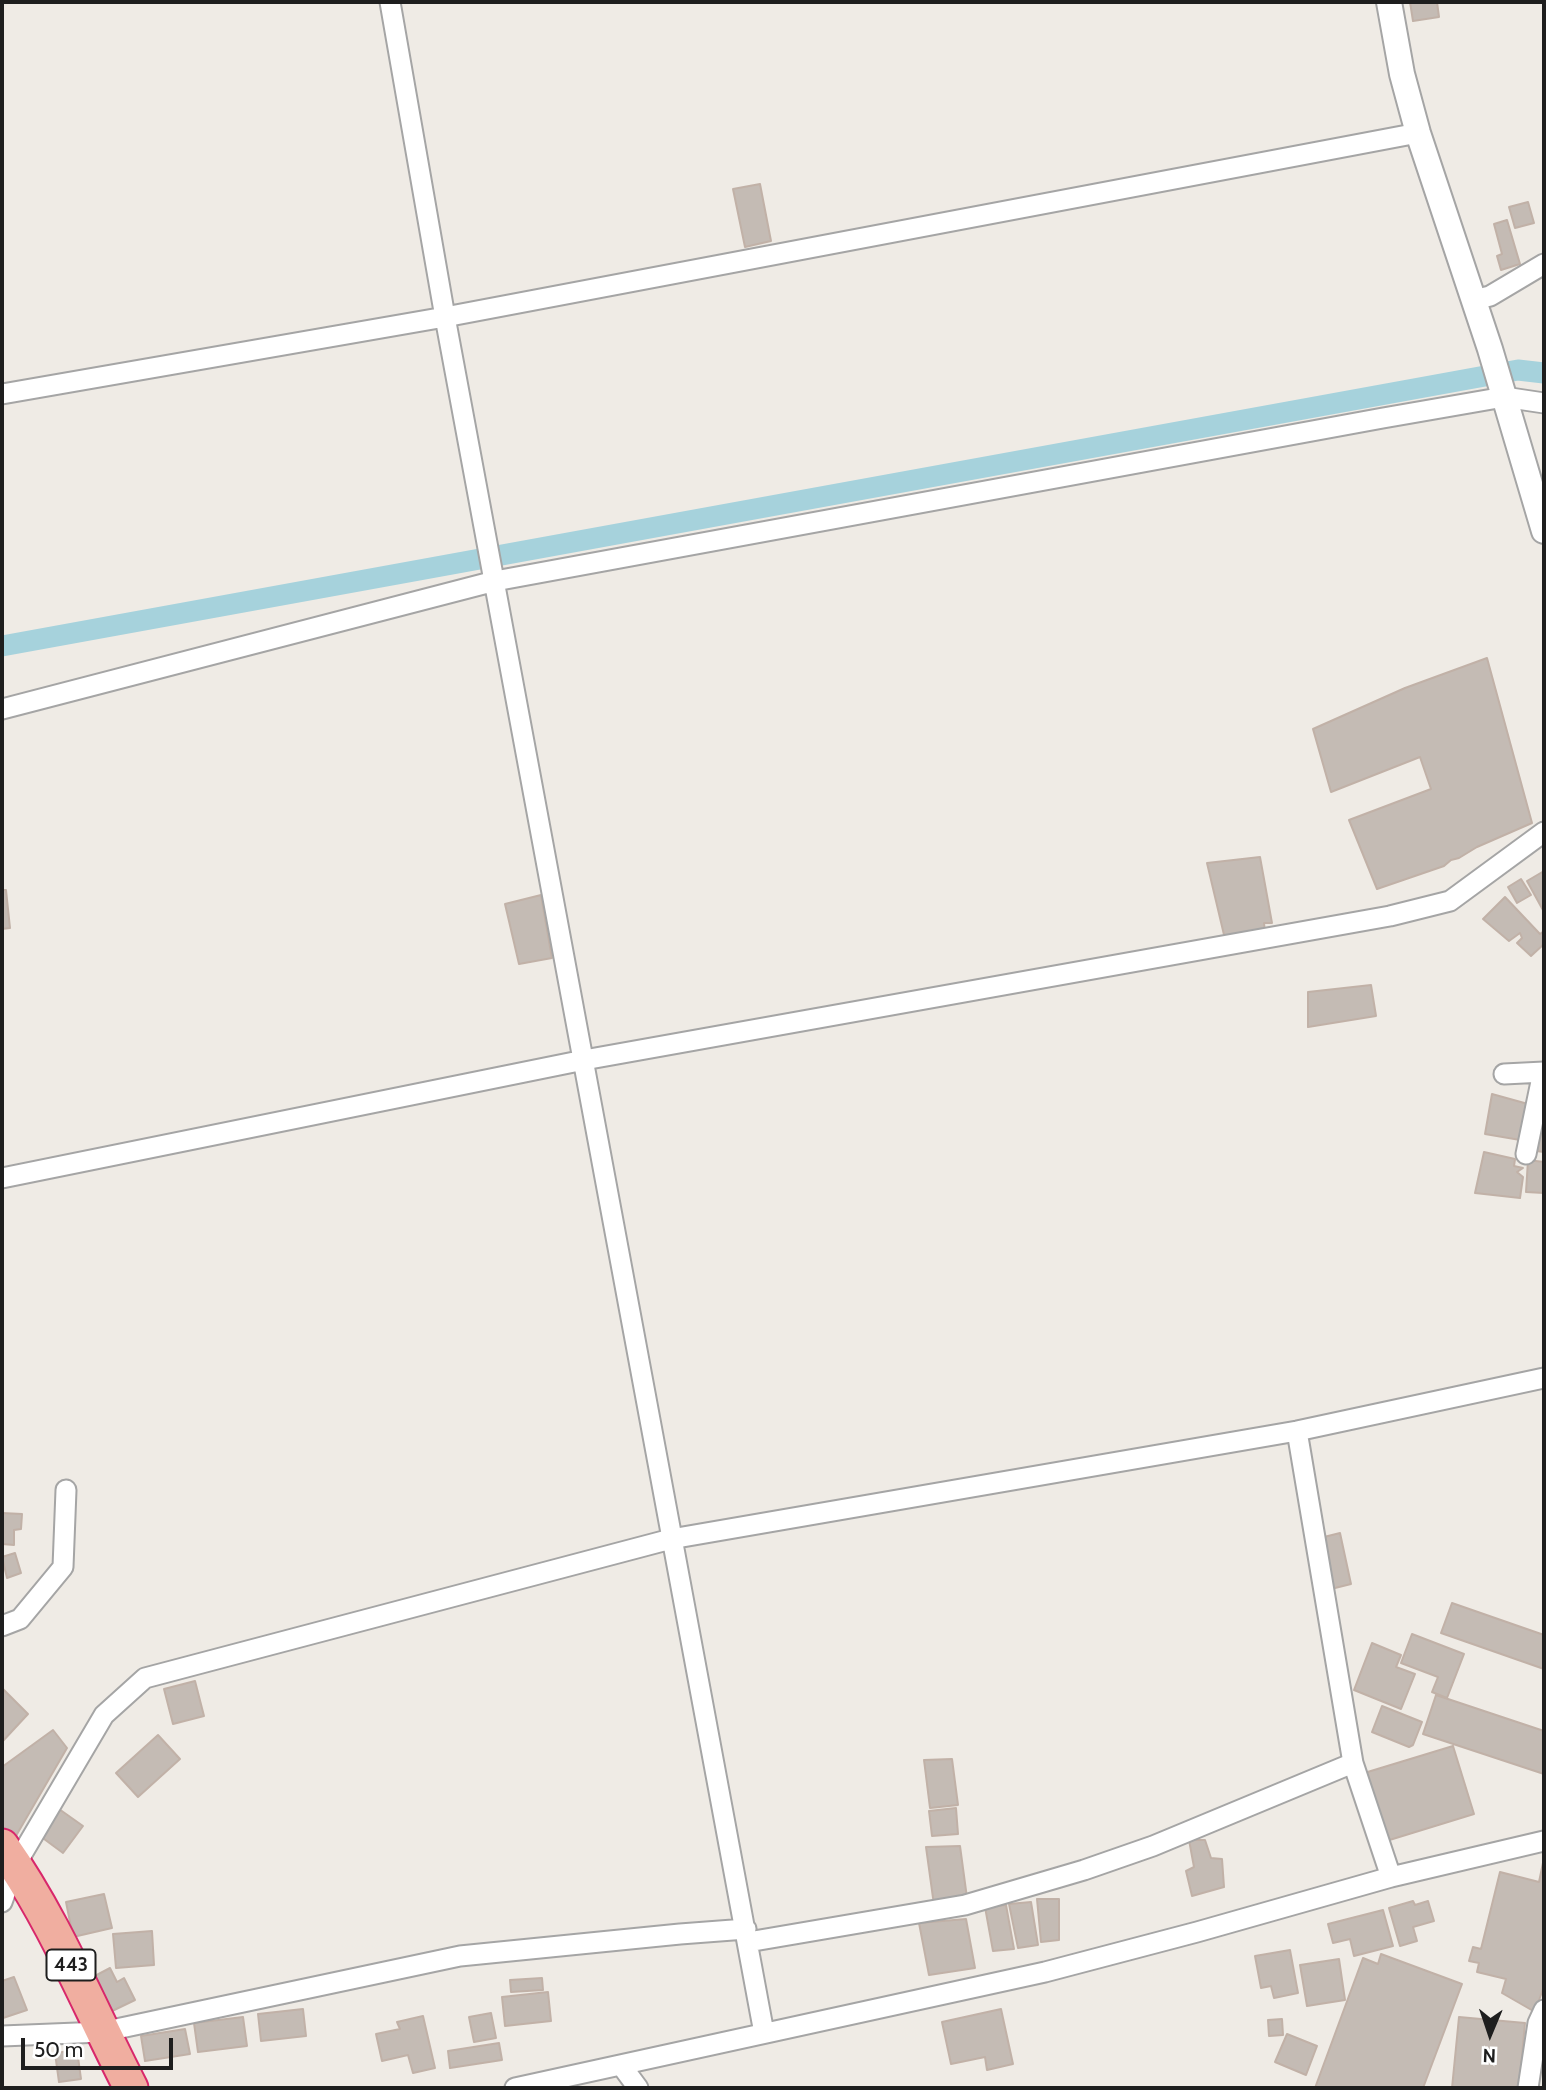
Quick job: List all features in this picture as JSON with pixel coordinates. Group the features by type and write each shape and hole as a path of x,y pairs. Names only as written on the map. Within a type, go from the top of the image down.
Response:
{"highway":[{"name":"443","path":"9,1856 62,1945 131,2088"}],"street":[{"path":"390,2 445,317 764,2033"},
{"path":"1389,2 1402,74 1418,133 1490,349 1544,531"},
{"path":"2,394 445,317 1418,133"},
{"path":"1474,300 1490,296 1544,264"},
{"path":"2,709 495,581 1503,394 1544,403"},
{"path":"2,1178 583,1060 1390,916 1450,901 1544,832"},
{"path":"1504,1074 1544,1072 1526,1154"},
{"path":"2,1902 9,1856 104,1715 145,1678 671,1539 1297,1430 1544,1378"},
{"path":"1297,1430 1353,1763 1391,1877"},
{"path":"2,1626 20,1619 63,1567 66,1490"},
{"path":"2,2036 102,2032 460,1956 680,1934 747,1936 965,1905 1084,1870 1153,1846 1353,1763"},
{"path":"515,2088 1045,1972 1391,1877 1544,1841"},
{"path":"1528,2088 1538,2023 1544,2010"},
{"path":"621,2065 638,2088"}],"building":[{"path":"1410,2 1437,2 1439,17 1413,21"},
{"path":"760,184 771,241 745,247 733,189"},
{"path":"1528,202 1534,223 1515,228 1509,207"},
{"path":"1507,220 1520,264 1501,270 1497,256 1502,254 1494,224"},
{"path":"1487,658 1532,823 1477,847 1444,866 1377,889 1349,820 1431,789 1420,757 1331,792 1313,729 1405,688"},
{"path":"1260,857 1272,923 1264,923 1265,932 1225,939 1207,863"},
{"path":"1544,871 1544,912 1527,881"},
{"path":"1521,879 1531,895 1517,903 1508,887"},
{"path":"2,890 6,890 10,928 2,929"},
{"path":"541,895 552,958 519,964 505,904"},
{"path":"1505,897 1540,934 1544,931 1544,944 1531,956 1517,943 1522,938 1520,933 1509,941 1483,919"},
{"path":"1371,985 1376,1016 1308,1027 1308,992"},
{"path":"1492,1094 1528,1104 1526,1141 1485,1134"},
{"path":"1540,1126 1544,1126 1544,1152 1536,1151"},
{"path":"1484,1152 1515,1159 1514,1166 1523,1168 1517,1172 1523,1177 1520,1198 1475,1193"},
{"path":"1528,1160 1544,1162 1544,1193 1526,1192"},
{"path":"2,1513 22,1514 21,1529 14,1530 14,1545 2,1544"},
{"path":"1340,1533 1351,1584 1331,1589 1320,1538"},
{"path":"15,1553 21,1573 7,1578 2,1557"},
{"path":"1452,1603 1544,1635 1544,1669 1441,1633"},
{"path":"1412,1634 1464,1654 1447,1698 1432,1692 1438,1677 1401,1663"},
{"path":"1372,1643 1401,1655 1396,1667 1415,1674 1401,1709 1354,1690"},
{"path":"195,1681 204,1716 173,1724 164,1689"},
{"path":"2,1688 28,1714 2,1742"},
{"path":"1436,1695 1544,1731 1544,1774 1423,1734"},
{"path":"1382,1706 1422,1722 1413,1745 1409,1747 1372,1732"},
{"path":"53,1730 67,1748 13,1841 2,1827 2,1767"},
{"path":"158,1735 180,1759 138,1797 116,1773"},
{"path":"1453,1746 1474,1814 1383,1842 1361,1774"},
{"path":"952,1759 958,1805 930,1808 924,1760"},
{"path":"956,1808 958,1834 932,1836 929,1811"},
{"path":"59,1809 83,1826 63,1853 40,1836"},
{"path":"1189,1840 1205,1840 1211,1858 1222,1859 1224,1887 1192,1896 1186,1871 1194,1867"},
{"path":"960,1846 967,1898 934,1905 926,1847"},
{"path":"1544,1858 1544,1986 1535,2012 1502,1993 1506,1979 1477,1972 1479,1963 1469,1961 1473,1947 1481,1949 1500,1872 1539,1882"},
{"path":"104,1894 112,1928 73,1937 66,1902"},
{"path":"1037,1899 1059,1899 1059,1940 1041,1942"},
{"path":"1413,1901 1415,1905 1428,1901 1434,1921 1413,1927 1417,1941 1400,1946 1389,1908"},
{"path":"1031,1902 1038,1945 1018,1948 1009,1904"},
{"path":"1006,1905 1014,1949 993,1951 985,1907"},
{"path":"1383,1910 1393,1946 1354,1956 1350,1939 1333,1943 1328,1924"},
{"path":"966,1919 975,1968 929,1975 919,1923"},
{"path":"152,1931 154,1965 116,1968 113,1934"},
{"path":"1290,1950 1298,1993 1274,1998 1271,1986 1261,1988 1255,1956"},
{"path":"1381,1954 1462,1984 1423,2088 1315,2088 1363,1958 1378,1964"},
{"path":"1339,1959 1345,2000 1307,2006 1300,1965"},
{"path":"110,1968 117,1982 124,1978 135,2000 108,2013 91,1978"},
{"path":"14,1977 27,2010 3,2018 2,1981"},
{"path":"542,1978 543,1990 511,1992 510,1980"},
{"path":"548,1992 551,2021 505,2026 502,1997"},
{"path":"303,2009 306,2036 261,2041 258,2014"},
{"path":"1001,2009 1013,2064 987,2070 985,2057 951,2064 942,2022"},
{"path":"491,2013 496,2038 474,2042 469,2017"},
{"path":"423,2016 435,2068 413,2073 408,2055 382,2061 376,2034 400,2029 397,2022"},
{"path":"243,2017 247,2046 198,2052 194,2023"},
{"path":"1459,2017 1525,2023 1519,2088 1452,2088"},
{"path":"1282,2019 1283,2035 1269,2036 1268,2020"},
{"path":"185,2029 190,2054 145,2061 141,2036"},
{"path":"1287,2034 1317,2046 1306,2075 1275,2062"},
{"path":"499,2043 502,2060 450,2068 448,2051"},
{"path":"77,2050 81,2079 59,2082 55,2053"}],"waterway":[{"path":"2,646 1518,370 1544,373"}]}
